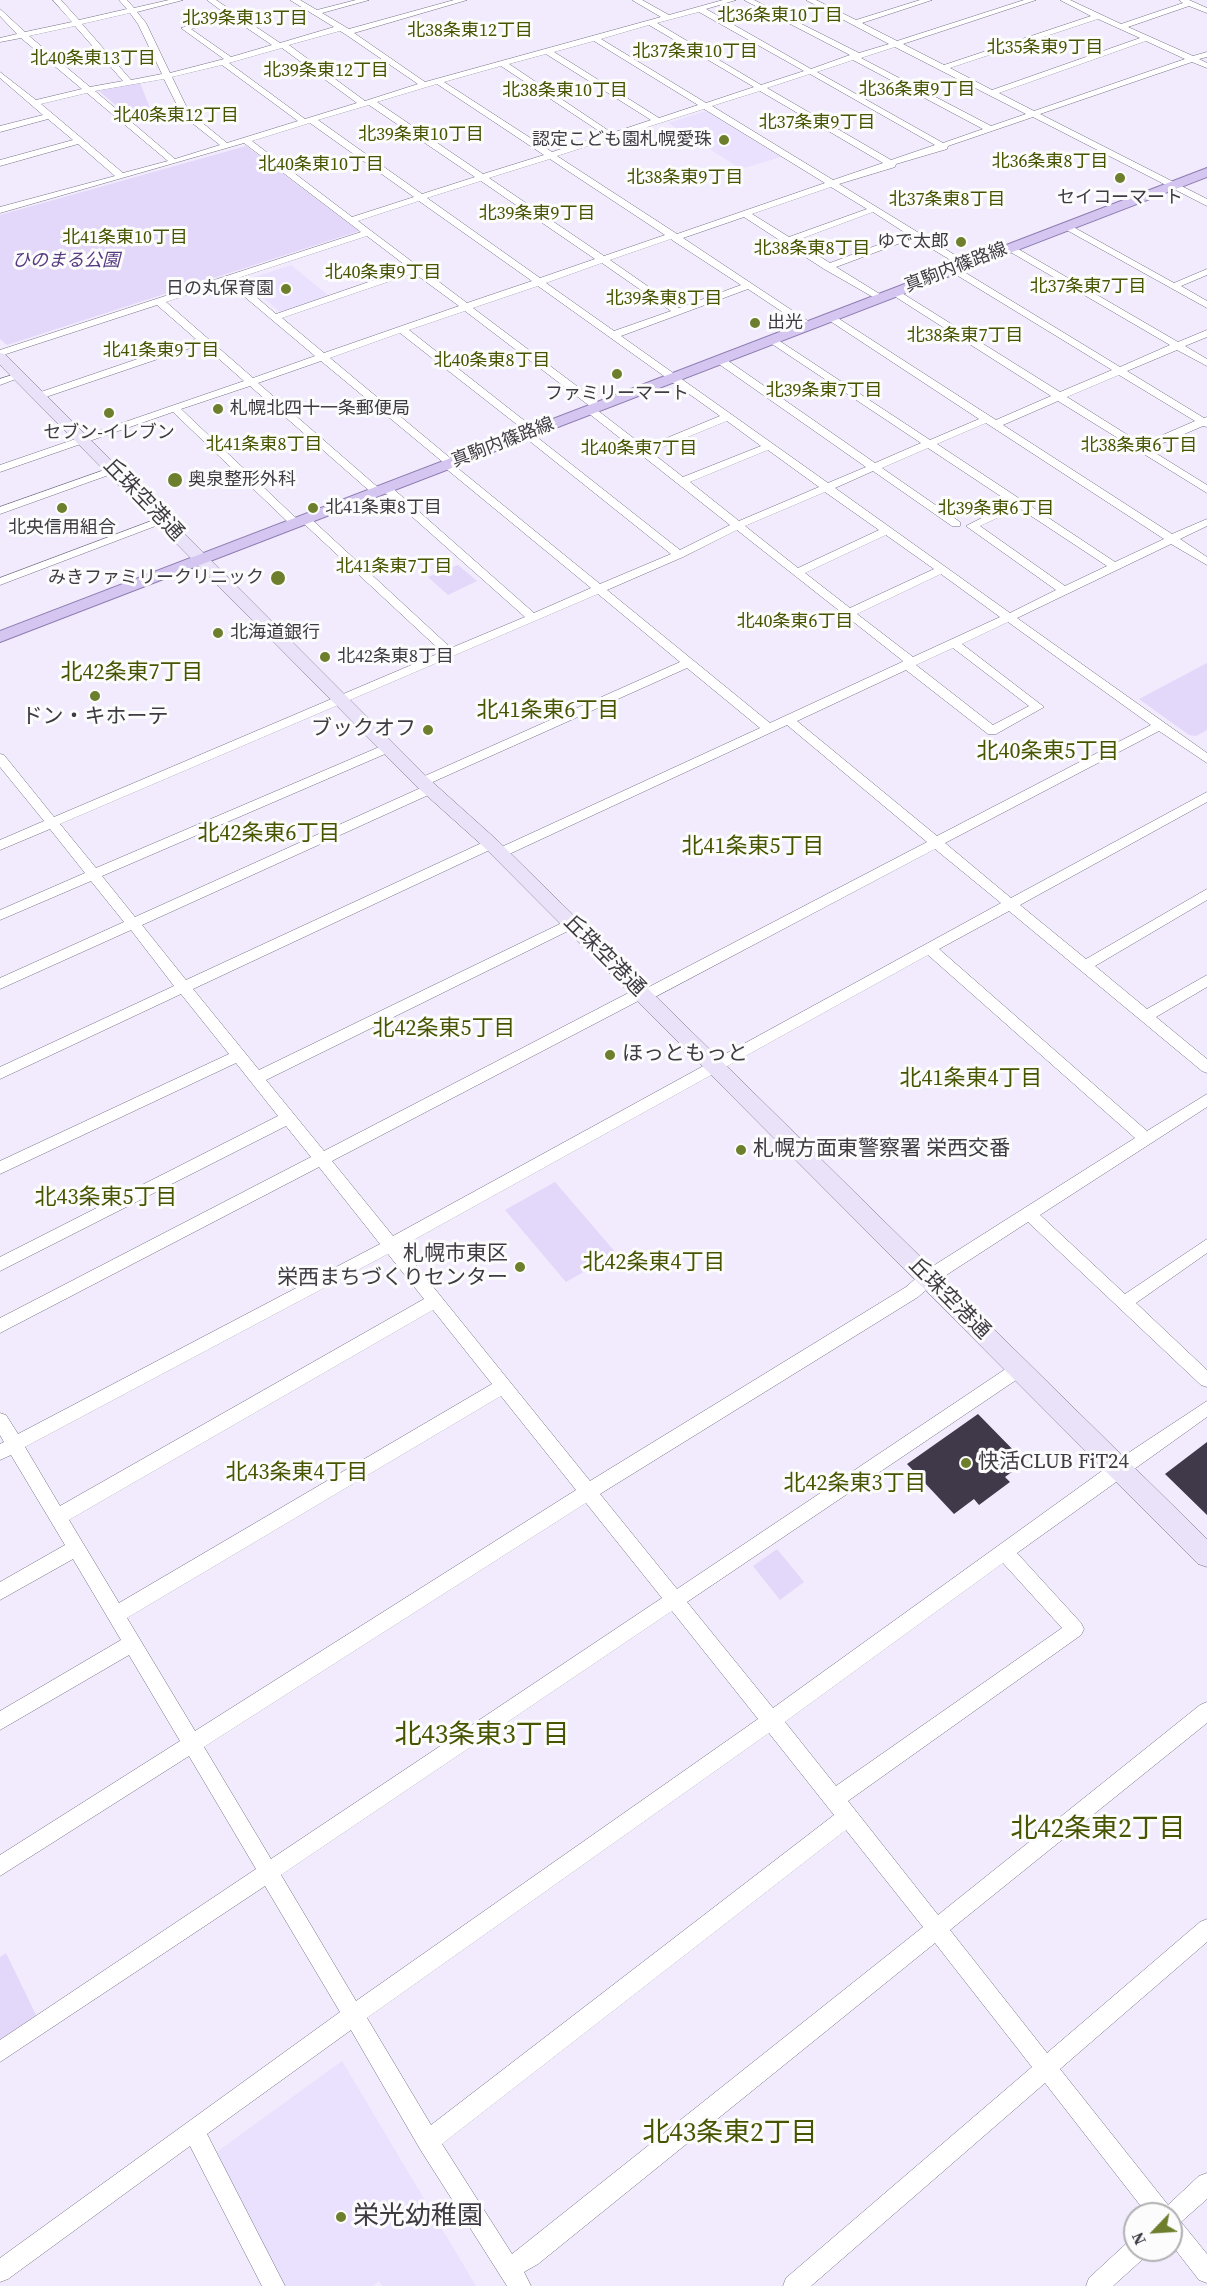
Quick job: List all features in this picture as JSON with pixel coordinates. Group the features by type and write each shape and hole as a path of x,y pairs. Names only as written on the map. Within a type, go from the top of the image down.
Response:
{"main road":[{"name":"真駒内篠路線","path":"0,637 200,558 674,379 808,325 1207,172"},
{"name":"丘珠空港通","path":"0,355 388,748 495,849 716,1067 1207,1556"}],"street":[{"path":"57,0 79,22 128,82"},
{"path":"123,0 142,23 185,113 226,146"},
{"path":"0,40 179,0"},
{"path":"211,0 482,177 678,311"},
{"path":"294,0 344,30 424,85"},
{"path":"315,13 365,0"},
{"path":"35,103 128,82 167,76 463,0"},
{"path":"637,0 667,17"},
{"path":"0,210 174,162 424,85 732,0"},
{"path":"748,0 992,130"},
{"path":"810,0 1207,203"},
{"path":"820,5 838,0"},
{"path":"855,23 928,0"},
{"path":"351,220 1032,0"},
{"path":"1065,0 1207,66"},
{"path":"1122,26 1186,2 1207,11"},
{"path":"700,9 944,147"},
{"path":"0,11 22,34 174,162"},
{"path":"235,15 185,28 308,121 420,196 1160,726 1204,752"},
{"path":"944,68 1098,16"},
{"path":"649,22 892,165"},
{"path":"595,38 915,234 959,267 1206,422"},
{"path":"992,93 1147,38"},
{"path":"547,51 656,120"},
{"path":"0,469 539,282 892,165 1207,54"},
{"path":"503,64 610,135"},
{"path":"0,74 122,177"},
{"path":"439,82 808,325"},
{"path":"0,129 49,116"},
{"path":"245,140 467,307 594,409 643,452 992,731 1038,707 954,643"},
{"path":"0,164 79,141"},
{"path":"0,197 11,207"},
{"path":"787,242 874,209"},
{"path":"745,214 828,267 887,295 1060,397 1207,490"},
{"path":"1066,226 1207,305"},
{"path":"0,355 368,233"},
{"path":"828,267 915,234"},
{"path":"1010,248 1207,363"},
{"path":"276,317 416,269"},
{"path":"1174,286 1207,272"},
{"path":"229,279 326,357 449,464 769,729"},
{"path":"613,335 748,286"},
{"path":"160,302 532,617"},
{"path":"830,317 1207,562"},
{"path":"402,330 678,555"},
{"path":"0,845 678,555 736,526 929,444 1060,397 1207,333"},
{"path":"39,396 203,340"},
{"path":"772,340 1114,566"},
{"path":"720,360 956,524"},
{"path":"0,382 20,376"},
{"path":"175,409 449,652"},
{"path":"643,452 727,417"},
{"path":"1142,448 1206,422"},
{"path":"681,482 769,446"},
{"path":"0,511 113,470"},
{"path":"1018,504 972,526 1065,591"},
{"path":"0,582 162,520"},
{"path":"0,1073 184,988 769,729 1207,522"},
{"path":"796,573 886,530"},
{"path":"848,614 943,569"},
{"path":"0,984 687,663"},
{"path":"788,720 1207,1067"},
{"path":"0,1326 320,1158 643,995 1160,726"},
{"path":"0,915 388,748"},
{"path":"3,766 93,874 834,1799 1152,2202"},
{"path":"7,1448 369,1257 1207,796"},
{"path":"1086,965 1207,894"},
{"path":"256,1078 571,924"},
{"path":"930,949 1146,1139"},
{"path":"1147,1016 1207,980"},
{"path":"0,1168 238,1056"},
{"path":"0,1866 588,1492 912,1292 928,1278 1207,1100"},
{"path":"0,1263 288,1118"},
{"path":"1030,1215 1207,1380"},
{"path":"1124,1303 1207,1245"},
{"path":"57,1517 435,1301"},
{"path":"0,2052 1019,1369"},
{"path":"115,1615 503,1386"},
{"path":"0,2271 354,2015 771,1721 1119,1468 1207,1408"},
{"path":"0,1420 7,1448 57,1517 428,2141 520,2286"},
{"path":"0,1592 75,1548"},
{"path":"834,1799 1075,1629 1004,1551"},
{"path":"0,1721 132,1643"},
{"path":"509,2268 530,2256 1207,1711"},
{"path":"428,2141 847,1817"},
{"path":"794,2286 1207,1929"},
{"path":"194,2131 274,2286"},
{"path":"1183,2206 1207,2184"},
{"path":"1183,2242 1207,2272"},
{"path":"1097,2286 1123,2262"}],"shaded area":[{"name":"認定こども園札幌愛珠","path":"706,111 781,157 741,169 668,123"},
{"name":"日の丸保育園","path":"291,265 329,296 280,312 243,281"},
{"name":"栄光幼稚園","path":"342,2061 476,2286 382,2286 379,2281 373,2286 282,2286 214,2154"}],"green space":[{"path":"140,83 152,113 132,119 99,91"},
{"name":"ひのまる公園","path":"246,146 359,231 7,345 0,339 0,215"},
{"path":"458,565 477,581 448,595 428,577"},
{"path":"1207,663 1207,730 1196,736 1189,735 1139,699"},
{"path":"555,1182 616,1253 566,1282 505,1210"},
{"path":"777,1549 804,1582 780,1600 753,1566"},
{"path":"6,1953 37,2017 0,2041 0,1957"}],"building":[{"name":"快活CLUB FiT24","path":"978,1414 1025,1462 1005,1477 1010,1482 979,1505 974,1499 954,1514 907,1464"},
{"path":"1207,1442 1207,1515 1165,1474"}],"place":[{"name":"認定こども園札幌愛珠","path":"724,140"},
{"name":"セイコーマート","path":"1120,178"},
{"name":"ゆで太郎","path":"961,242"},
{"name":"日の丸保育園","path":"286,289"},
{"name":"出光","path":"755,323"},
{"name":"ファミリーマート","path":"617,374"},
{"name":"札幌北四十一条郵便局","path":"218,409"},
{"name":"セブン-イレブン","path":"109,413"},
{"name":"奥泉整形外科","path":"175,480"},
{"name":"北央信用組合","path":"62,508"},
{"name":"北41条東8丁目","path":"313,508"},
{"name":"みきファミリークリニック","path":"278,578"},
{"name":"北海道銀行","path":"218,633"},
{"name":"北42条東8丁目","path":"325,657"},
{"name":"ドン・キホーテ","path":"95,696"},
{"name":"ブックオフ","path":"428,730"},
{"name":"ほっともっと","path":"610,1055"},
{"name":"札幌方面東警察署 栄西交番","path":"741,1150"},
{"name":"札幌市東区 栄西まちづくりセンター","path":"520,1267"},
{"name":"快活CLUB FiT24","path":"966,1463"},
{"name":"栄光幼稚園","path":"341,2217"}],"district":[{"name":"北36条東10丁目","path":"780,16"},
{"name":"北39条東13丁目","path":"245,19"},
{"name":"北38条東12丁目","path":"470,31"},
{"name":"北35条東9丁目","path":"1045,48"},
{"name":"北37条東10丁目","path":"695,52"},
{"name":"北40条東13丁目","path":"93,59"},
{"name":"北39条東12丁目","path":"326,71"},
{"name":"北36条東9丁目","path":"917,90"},
{"name":"北38条東10丁目","path":"565,91"},
{"name":"北40条東12丁目","path":"176,116"},
{"name":"北37条東9丁目","path":"817,123"},
{"name":"北39条東10丁目","path":"421,135"},
{"name":"北36条東8丁目","path":"1050,162"},
{"name":"北40条東10丁目","path":"321,165"},
{"name":"北38条東9丁目","path":"685,178"},
{"name":"北37条東8丁目","path":"947,200"},
{"name":"北39条東9丁目","path":"537,214"},
{"name":"北41条東10丁目","path":"125,238"},
{"name":"北38条東8丁目","path":"812,249"},
{"name":"北40条東9丁目","path":"383,273"},
{"name":"北37条東7丁目","path":"1088,287"},
{"name":"北39条東8丁目","path":"664,299"},
{"name":"北38条東7丁目","path":"965,336"},
{"name":"北41条東9丁目","path":"161,351"},
{"name":"北40条東8丁目","path":"492,361"},
{"name":"北39条東7丁目","path":"824,391"},
{"name":"北41条東8丁目","path":"264,445"},
{"name":"北38条東6丁目","path":"1139,446"},
{"name":"北40条東7丁目","path":"639,449"},
{"name":"北39条東6丁目","path":"996,509"},
{"name":"北41条東7丁目","path":"394,567"},
{"name":"北40条東6丁目","path":"795,622"},
{"name":"北42条東7丁目","path":"132,673"},
{"name":"北41条東6丁目","path":"548,711"},
{"name":"北40条東5丁目","path":"1048,752"},
{"name":"北42条東6丁目","path":"269,834"},
{"name":"北41条東5丁目","path":"753,847"},
{"name":"北42条東5丁目","path":"444,1029"},
{"name":"北41条東4丁目","path":"971,1079"},
{"name":"北43条東5丁目","path":"106,1198"},
{"name":"北42条東4丁目","path":"654,1263"},
{"name":"北43条東4丁目","path":"297,1473"},
{"name":"北42条東3丁目","path":"855,1484"},
{"name":"北43条東3丁目","path":"482,1736"},
{"name":"北42条東2丁目","path":"1098,1830"},
{"name":"北43条東2丁目","path":"730,2134"}]}
